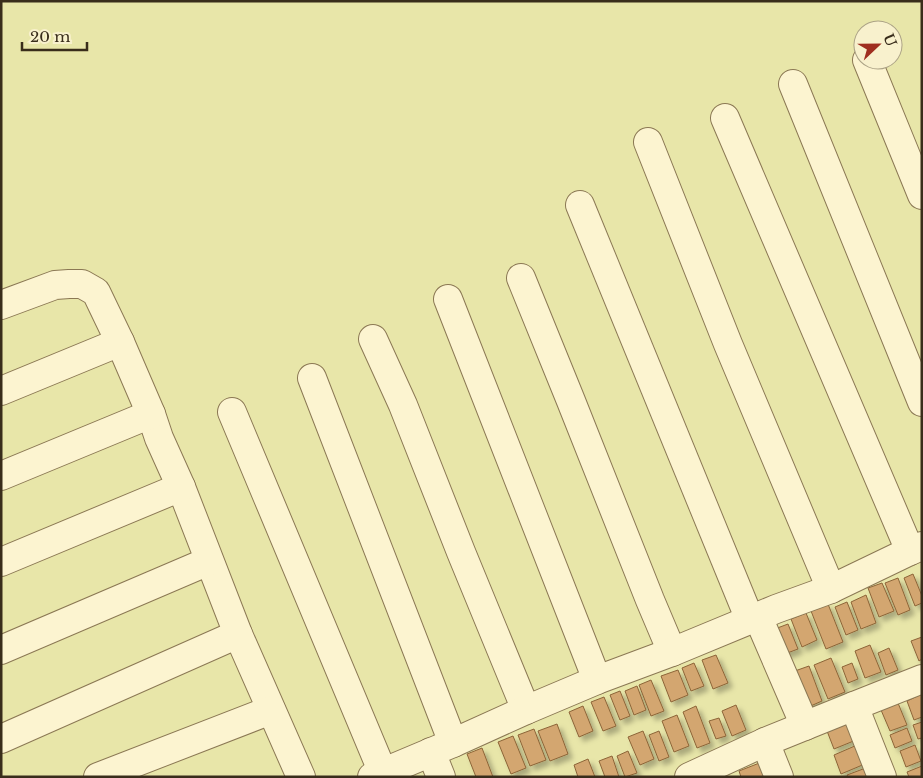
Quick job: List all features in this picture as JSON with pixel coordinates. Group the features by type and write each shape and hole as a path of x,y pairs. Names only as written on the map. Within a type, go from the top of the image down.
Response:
{"street":[{"path":"871,70 922,195"},
{"path":"793,84 922,402"},
{"path":"232,412 378,775 442,757 526,710 597,680 831,589 916,549 725,118"},
{"path":"648,142 728,344 831,589"},
{"path":"580,205 754,618 805,726"},
{"path":"521,278 672,652"},
{"path":"1,305 56,285 82,284 96,292 151,414 238,634 301,777"},
{"path":"448,299 597,680"},
{"path":"373,339 403,405 526,710"},
{"path":"1,391 120,342"},
{"path":"312,378 442,757"},
{"path":"1,476 151,414"},
{"path":"1,562 181,487"},
{"path":"1,650 209,561"},
{"path":"1,739 238,634"},
{"path":"692,776 765,742 922,679"},
{"path":"854,706 882,777"},
{"path":"98,777 271,710"},
{"path":"765,742 779,777"}],"shaded area":[{"path":"1,1 922,1 922,777 1,777"}],"building":[{"path":"913,574 922,596 922,603 915,606 904,578"},
{"path":"898,578 910,610 898,615 885,583"},
{"path":"882,583 894,611 879,617 868,588"},
{"path":"866,595 876,623 861,629 851,602"},
{"path":"847,602 858,630 846,635 835,607"},
{"path":"828,604 843,642 826,649 811,611"},
{"path":"806,613 817,640 802,647 791,619"},
{"path":"788,624 798,649 782,655 772,630"},
{"path":"922,637 922,659 919,661 911,641"},
{"path":"870,645 881,672 865,678 855,651"},
{"path":"889,648 898,670 886,675 878,653"},
{"path":"716,655 728,683 713,689 702,660"},
{"path":"831,658 845,692 828,699 814,665"},
{"path":"694,663 704,686 691,691 682,668"},
{"path":"852,663 858,679 848,683 842,667"},
{"path":"809,666 822,701 806,708 792,672"},
{"path":"678,670 688,695 671,702 661,676"},
{"path":"651,680 664,711 651,716 639,685"},
{"path":"637,686 646,710 634,715 625,691"},
{"path":"620,691 630,716 620,720 610,695"},
{"path":"922,694 922,717 914,720 907,701"},
{"path":"604,697 616,726 603,731 591,702"},
{"path":"898,703 907,725 890,731 881,710"},
{"path":"736,705 746,730 732,736 722,711"},
{"path":"583,706 593,731 579,737 569,712"},
{"path":"696,706 710,743 697,748 683,712"},
{"path":"677,715 689,746 674,752 662,721"},
{"path":"719,718 726,736 716,739 709,721"},
{"path":"854,720 861,738 834,749 827,731"},
{"path":"922,722 922,738 918,739 913,725"},
{"path":"557,724 568,754 550,761 538,731"},
{"path":"907,728 912,741 895,748 890,735"},
{"path":"534,729 546,760 530,766 518,735"},
{"path":"643,731 654,759 640,765 628,737"},
{"path":"659,731 669,757 659,761 649,735"},
{"path":"513,736 526,768 511,774 498,742"},
{"path":"864,742 872,761 841,774 834,755"},
{"path":"915,745 921,761 906,767 900,751"},
{"path":"482,748 493,777 476,777 467,754"},
{"path":"628,751 637,773 625,777 617,756"},
{"path":"612,756 619,777 605,777 599,761"},
{"path":"588,759 595,777 578,777 574,765"},
{"path":"767,760 773,777 741,777 739,771"},
{"path":"871,766 875,777 848,777 847,775"},
{"path":"922,766 922,777 909,777 907,772"}]}
